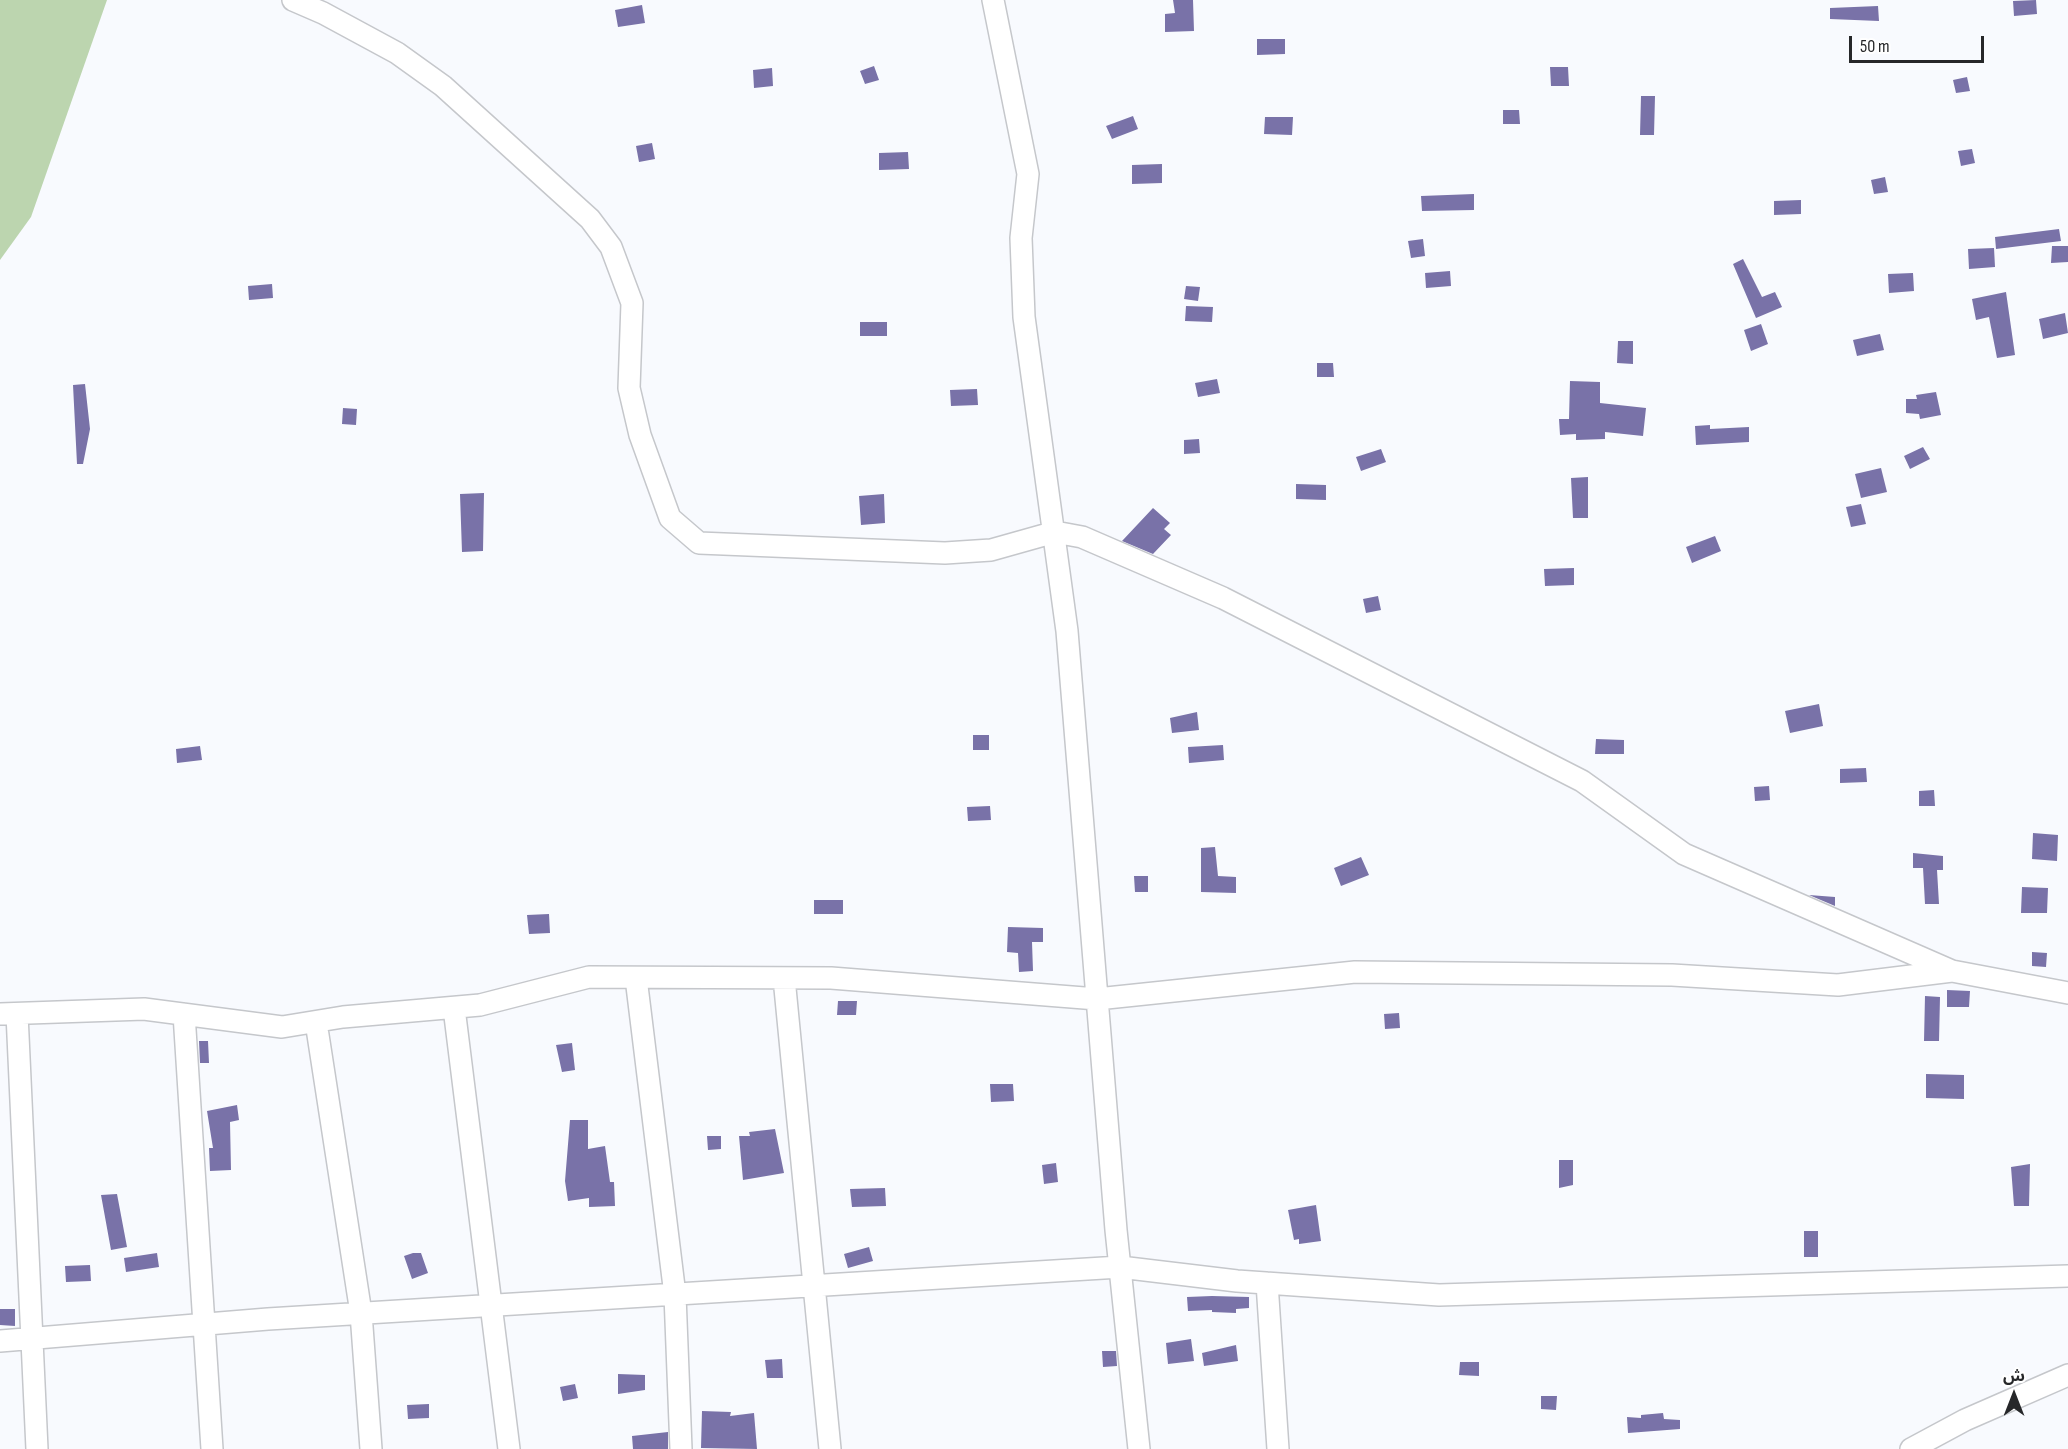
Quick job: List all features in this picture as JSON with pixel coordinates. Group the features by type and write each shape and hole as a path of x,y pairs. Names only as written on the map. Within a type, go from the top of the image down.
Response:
{"street":[{"path":"293,0 323,13 397,53 443,86 590,219 611,248 632,303 629,388 640,435 670,518 699,543 945,553 991,550 1054,532 1082,537 1223,598 1582,781 1684,854 1952,971 2068,993"},
{"path":"993,0 1028,174 1021,238 1024,317 1067,631 1120,1267 1140,1449"},
{"path":"37,1449 32,1339 8,1014 144,1009 282,1027 480,1005 589,977 831,978 1097,999 1355,972 1672,975 1838,985 1952,971"},
{"path":"636,978 675,1295 681,1449"},
{"path":"784,978 830,1449"},
{"path":"454,1008 509,1449"},
{"path":"184,1014 212,1449"},
{"path":"316,1022 362,1313 371,1449"},
{"path":"0,1341 362,1313 1120,1267 1267,1283 1439,1295 2068,1276"},
{"path":"1267,1283 1278,1449"},
{"path":"1911,1449 1965,1420 2068,1375"}],"green space":[{"path":"0,0 107,0 31,217 0,260"}],"building":[{"path":"1173,0 1193,0 1194,31 1165,32 1165,14 1175,13"},
{"path":"2036,0 2037,14 2014,16 2013,1"},
{"path":"642,5 645,23 618,27 615,10"},
{"path":"1878,6 1879,21 1830,19 1830,8"},
{"path":"1257,39 1285,39 1285,54 1257,55"},
{"path":"874,66 879,80 865,84 860,71"},
{"path":"1550,67 1568,67 1569,86 1551,86"},
{"path":"772,68 773,86 754,88 753,70"},
{"path":"1967,77 1970,91 1956,93 1953,80"},
{"path":"1641,96 1655,96 1654,135 1640,135"},
{"path":"1503,110 1519,110 1520,124 1503,124"},
{"path":"1133,116 1138,129 1112,139 1106,126"},
{"path":"1265,117 1293,117 1292,135 1264,134"},
{"path":"652,143 655,159 639,162 636,146"},
{"path":"1972,149 1975,163 1961,166 1958,151"},
{"path":"908,152 909,169 879,170 879,153"},
{"path":"1162,164 1162,183 1132,184 1132,165"},
{"path":"1885,177 1888,192 1874,194 1871,180"},
{"path":"1474,194 1474,210 1422,211 1421,196"},
{"path":"1801,200 1801,214 1774,215 1774,201"},
{"path":"2059,229 2061,241 1996,249 1995,237"},
{"path":"1423,239 1425,256 1411,258 1408,241"},
{"path":"2052,246 2068,246 2068,262 2051,263"},
{"path":"1994,248 1995,267 1969,269 1968,249"},
{"path":"1743,259 1762,297 1775,292 1782,307 1756,318 1733,264"},
{"path":"1450,271 1451,286 1426,288 1425,273"},
{"path":"1913,273 1914,291 1889,293 1888,274"},
{"path":"272,284 273,298 249,300 248,286"},
{"path":"1186,286 1200,287 1198,301 1184,299"},
{"path":"2006,292 2015,355 1997,358 1989,317 1976,320 1972,299"},
{"path":"1186,306 1213,307 1212,322 1185,321"},
{"path":"2065,313 2068,333 2043,339 2039,319"},
{"path":"860,322 887,322 887,336 860,336"},
{"path":"1761,324 1768,344 1751,351 1744,330"},
{"path":"1880,334 1884,350 1857,356 1853,340"},
{"path":"1618,341 1633,341 1633,364 1617,363"},
{"path":"1317,363 1333,363 1334,377 1317,377"},
{"path":"1217,379 1220,393 1198,397 1195,383"},
{"path":"1570,381 1600,382 1600,403 1646,408 1643,436 1605,432 1605,439 1576,440 1576,434 1560,435 1559,419 1569,419"},
{"path":"85,384 90,429 83,464 77,464 73,385"},
{"path":"977,389 978,405 951,406 950,390"},
{"path":"1936,392 1941,415 1920,419 1919,414 1906,413 1906,399 1917,399 1916,395"},
{"path":"343,408 357,409 356,425 342,424"},
{"path":"1710,425 1710,429 1749,427 1749,442 1696,445 1695,426"},
{"path":"1199,439 1200,453 1184,454 1184,440"},
{"path":"1923,447 1930,459 1910,469 1904,456"},
{"path":"1381,449 1386,462 1361,471 1356,457"},
{"path":"1881,468 1887,492 1861,498 1855,474"},
{"path":"1588,477 1588,518 1573,518 1571,478"},
{"path":"1296,484 1326,485 1326,500 1296,499"},
{"path":"484,493 483,551 462,552 460,494"},
{"path":"884,494 885,523 861,525 859,496"},
{"path":"1861,504 1866,524 1851,527 1846,507"},
{"path":"1153,508 1170,523 1164,529 1171,535 1153,554 1122,541"},
{"path":"1715,536 1721,551 1692,563 1686,547"},
{"path":"1574,568 1574,585 1545,586 1544,569"},
{"path":"1378,596 1381,610 1366,613 1363,599"},
{"path":"1819,704 1823,726 1790,733 1785,711"},
{"path":"1197,712 1199,730 1172,733 1170,718"},
{"path":"973,735 989,735 989,750 973,750"},
{"path":"1596,739 1624,740 1624,754 1595,754"},
{"path":"1223,745 1224,760 1189,763 1188,747"},
{"path":"200,746 202,760 177,763 176,749"},
{"path":"1866,768 1867,782 1840,783 1840,769"},
{"path":"1769,786 1770,800 1755,801 1754,787"},
{"path":"1934,790 1935,806 1919,806 1919,791"},
{"path":"990,806 991,820 968,821 967,807"},
{"path":"2033,833 2058,835 2057,861 2032,859"},
{"path":"1215,847 1218,876 1236,877 1236,893 1201,892 1201,848"},
{"path":"1913,853 1943,856 1943,870 1937,870 1939,904 1925,904 1923,868 1913,868"},
{"path":"1361,857 1369,875 1341,886 1334,868"},
{"path":"1134,876 1148,876 1148,892 1135,892"},
{"path":"2022,887 2048,888 2047,913 2021,913"},
{"path":"1809,895 1835,897 1835,906"},
{"path":"814,900 843,900 843,914 814,914"},
{"path":"549,914 550,933 529,934 527,915"},
{"path":"1008,927 1043,928 1043,942 1032,942 1033,971 1019,972 1018,953 1007,952"},
{"path":"2032,952 2047,953 2046,967 2032,966"},
{"path":"1947,990 1970,991 1969,1007 1947,1007"},
{"path":"1925,996 1940,997 1939,1041 1924,1041"},
{"path":"838,1001 857,1001 856,1015 837,1015"},
{"path":"1399,1013 1400,1028 1385,1029 1384,1014"},
{"path":"199,1041 208,1041 209,1063 200,1063"},
{"path":"572,1043 575,1070 562,1072 556,1045"},
{"path":"1926,1074 1964,1075 1964,1099 1926,1098"},
{"path":"990,1084 1013,1084 1014,1101 991,1102"},
{"path":"237,1105 239,1120 230,1122 231,1170 210,1171 209,1148 213,1148 207,1111"},
{"path":"570,1120 588,1120 588,1149 605,1146 610,1182 614,1182 615,1206 589,1207 589,1198 568,1201 565,1181"},
{"path":"775,1129 784,1173 743,1180 739,1136 750,1136 749,1132"},
{"path":"707,1136 721,1136 721,1149 708,1150"},
{"path":"1559,1160 1573,1160 1573,1185 1559,1188"},
{"path":"1056,1163 1058,1182 1044,1184 1042,1165"},
{"path":"2030,1164 2029,1206 2014,1206 2011,1167"},
{"path":"885,1188 886,1206 852,1207 850,1189"},
{"path":"117,1194 127,1247 111,1250 101,1195"},
{"path":"1316,1205 1321,1241 1299,1244 1299,1239 1294,1240 1288,1210"},
{"path":"1804,1231 1818,1231 1818,1257 1804,1257"},
{"path":"869,1247 873,1261 848,1268 844,1254"},
{"path":"157,1253 159,1267 126,1272 124,1258"},
{"path":"421,1253 428,1273 412,1279 404,1256"},
{"path":"90,1265 91,1281 66,1282 65,1266"},
{"path":"1187,1297 1249,1297 1249,1308 1236,1309 1236,1313 1212,1312 1212,1310 1188,1311"},
{"path":"0,1309 15,1309 15,1326 0,1325"},
{"path":"1191,1339 1194,1361 1168,1364 1166,1343"},
{"path":"1236,1345 1238,1361 1204,1366 1202,1353"},
{"path":"1102,1351 1116,1351 1117,1366 1103,1367"},
{"path":"782,1359 783,1378 767,1378 765,1360"},
{"path":"1460,1362 1479,1362 1479,1376 1459,1375"},
{"path":"618,1374 645,1375 645,1390 618,1394"},
{"path":"575,1384 578,1398 563,1401 560,1387"},
{"path":"1541,1396 1557,1396 1556,1410 1541,1409"},
{"path":"429,1404 429,1418 408,1419 407,1405"},
{"path":"702,1411 731,1412 730,1416 754,1413 757,1449 701,1448"},
{"path":"1663,1413 1664,1419 1680,1420 1680,1429 1628,1433 1627,1417 1641,1418 1641,1415"},
{"path":"668,1432 668,1449 633,1449 632,1436"}]}
